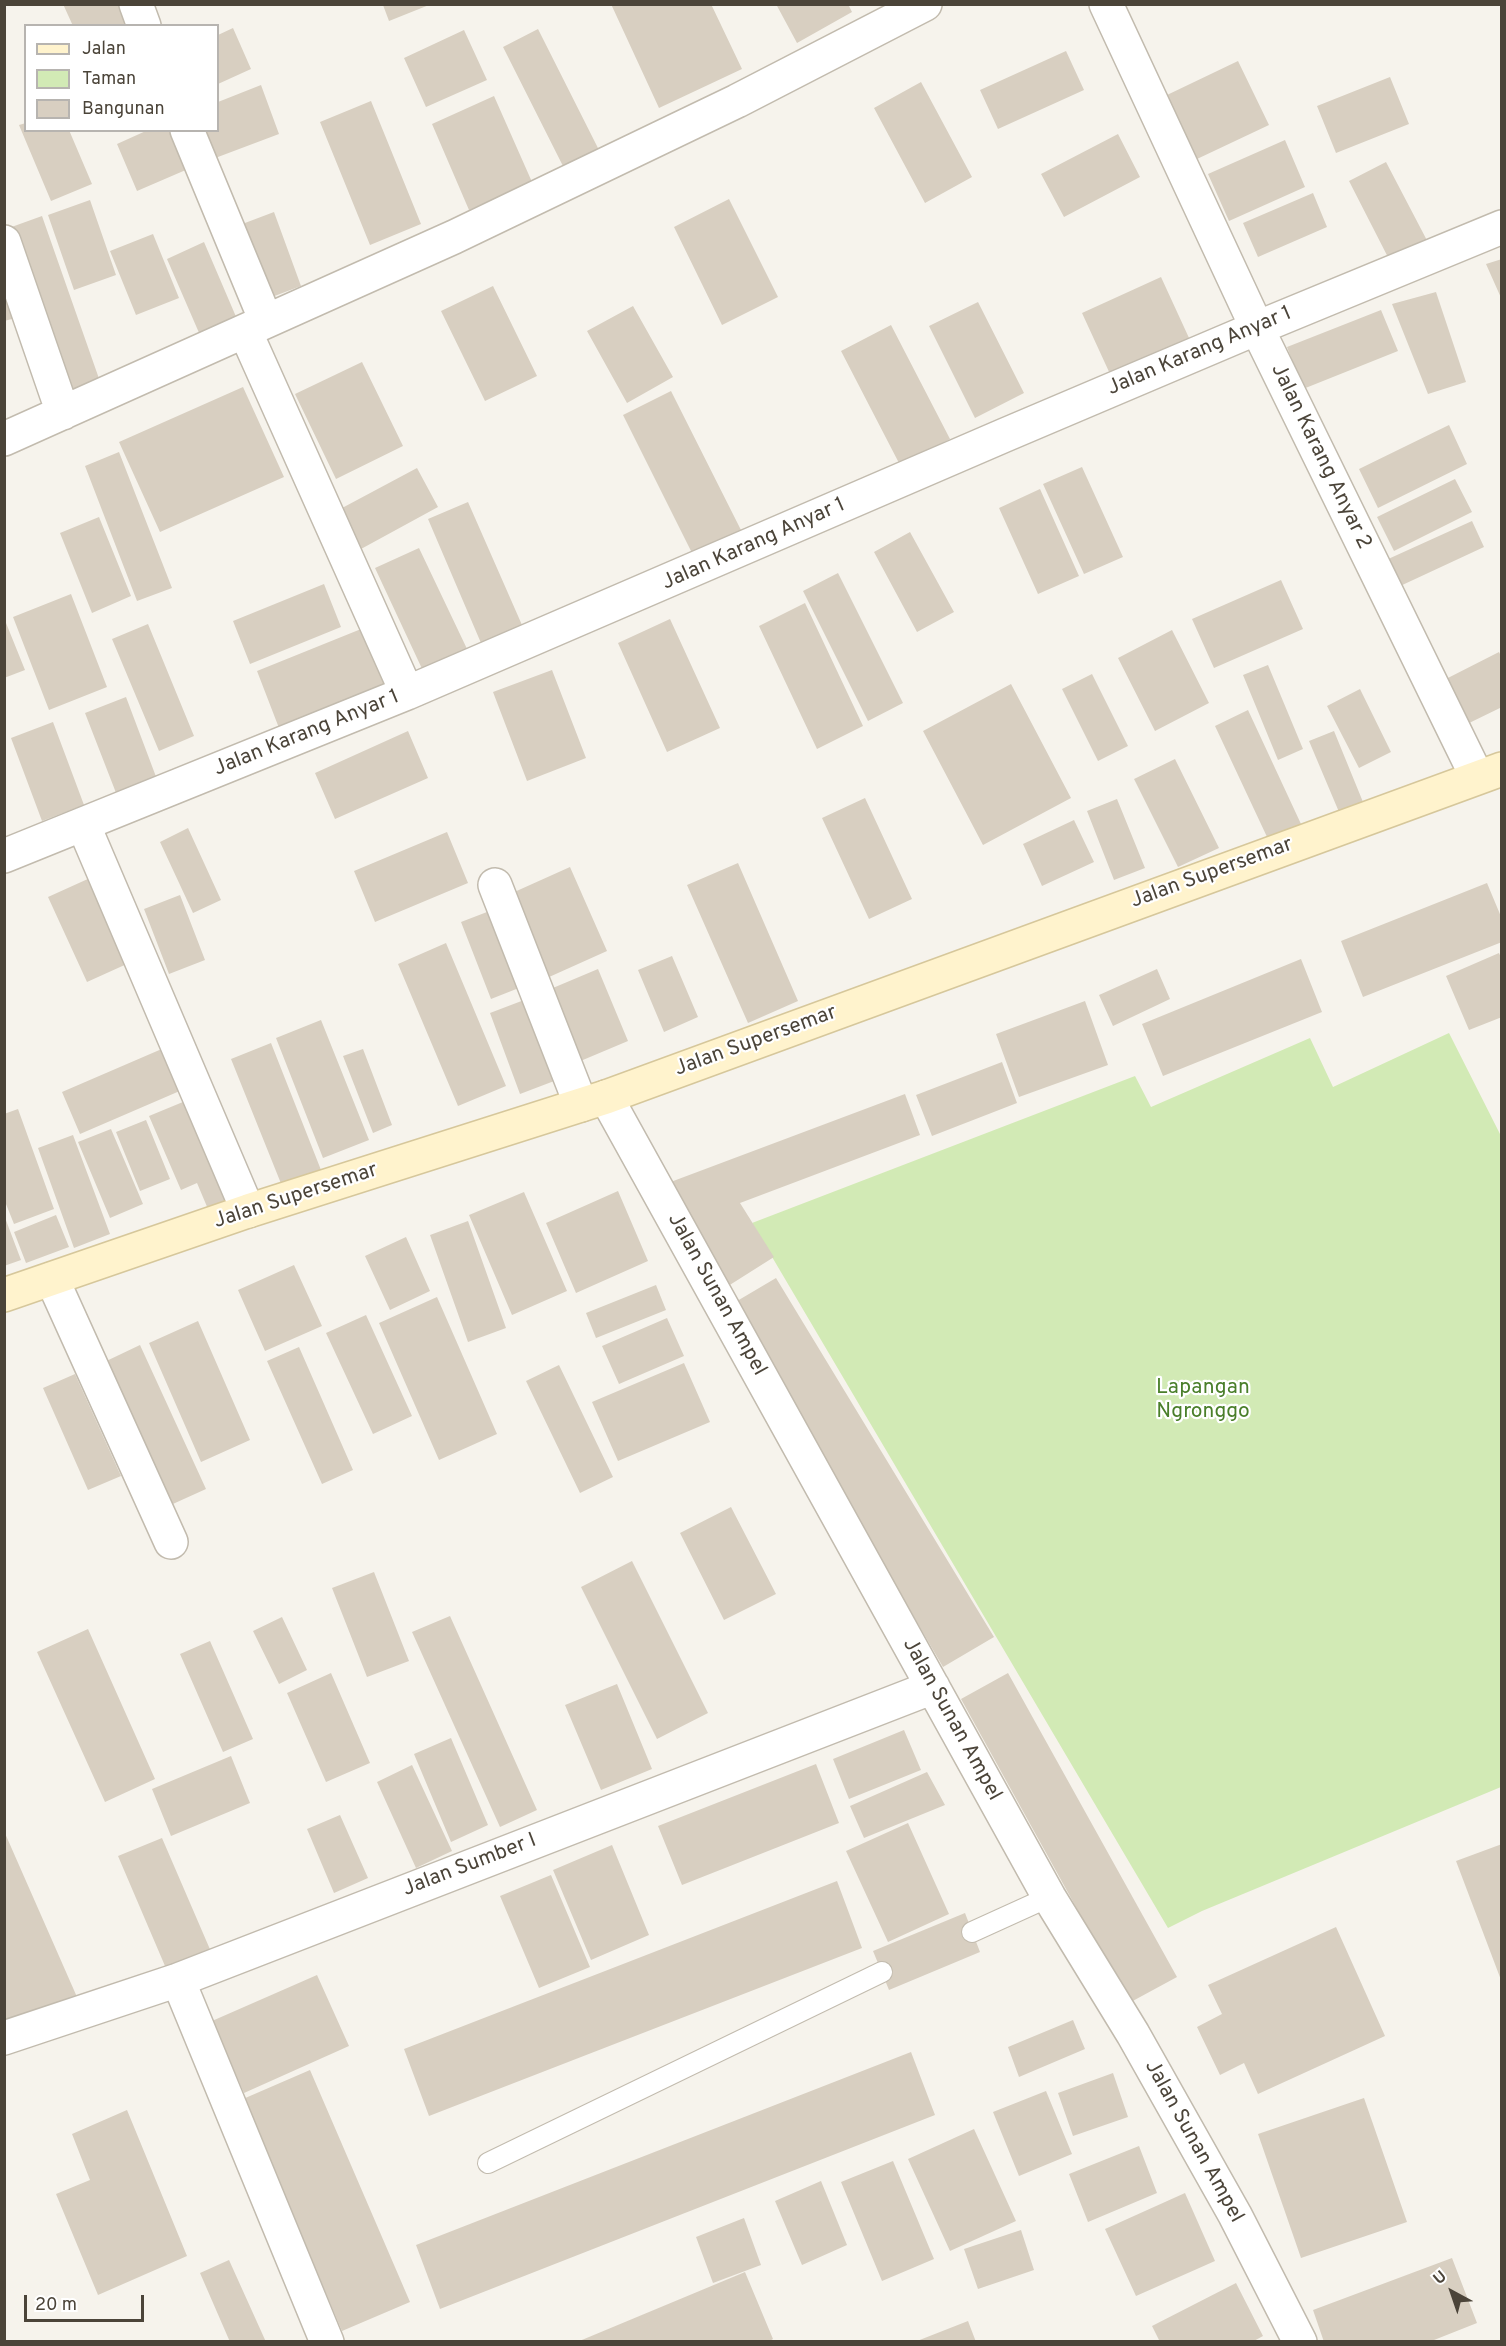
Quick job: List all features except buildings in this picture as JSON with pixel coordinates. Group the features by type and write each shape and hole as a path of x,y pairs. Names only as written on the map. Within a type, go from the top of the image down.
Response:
{"main road":[{"name":"Jalan Supersemar","path":"4,1295 248,1211 593,1101 1489,773"}],"street":[{"path":"136,4 143,24"},
{"path":"4,439 465,232 737,101 925,4"},
{"name":"Jalan Karang Anyar 2","path":"1107,4 1257,327 1489,773"},
{"path":"188,132 256,326 407,693"},
{"name":"Jalan Karang Anyar 1","path":"4,856 407,693 1257,327 1502,227"},
{"path":"4,242 63,413"},
{"path":"83,825 248,1211"},
{"name":"Jalan Sunan Ampel","path":"495,885 593,1101 933,1687 1049,1897 1144,2054 1234,2215 1300,2342"},
{"path":"52,1279 171,1542"},
{"name":"Jalan Sumber I","path":"4,2038 178,1980 933,1687"},
{"path":"178,1980 327,2342"}],"lane":[{"path":"972,1932 1049,1897"},
{"path":"488,2163 882,1972"}],"green space":[{"name":"Lapangan Ngronggo","path":"1449,1033 1501,1136 1501,1787 1202,1911 1168,1928 752,1223 1135,1076 1151,1107 1310,1038 1333,1087"}]}
